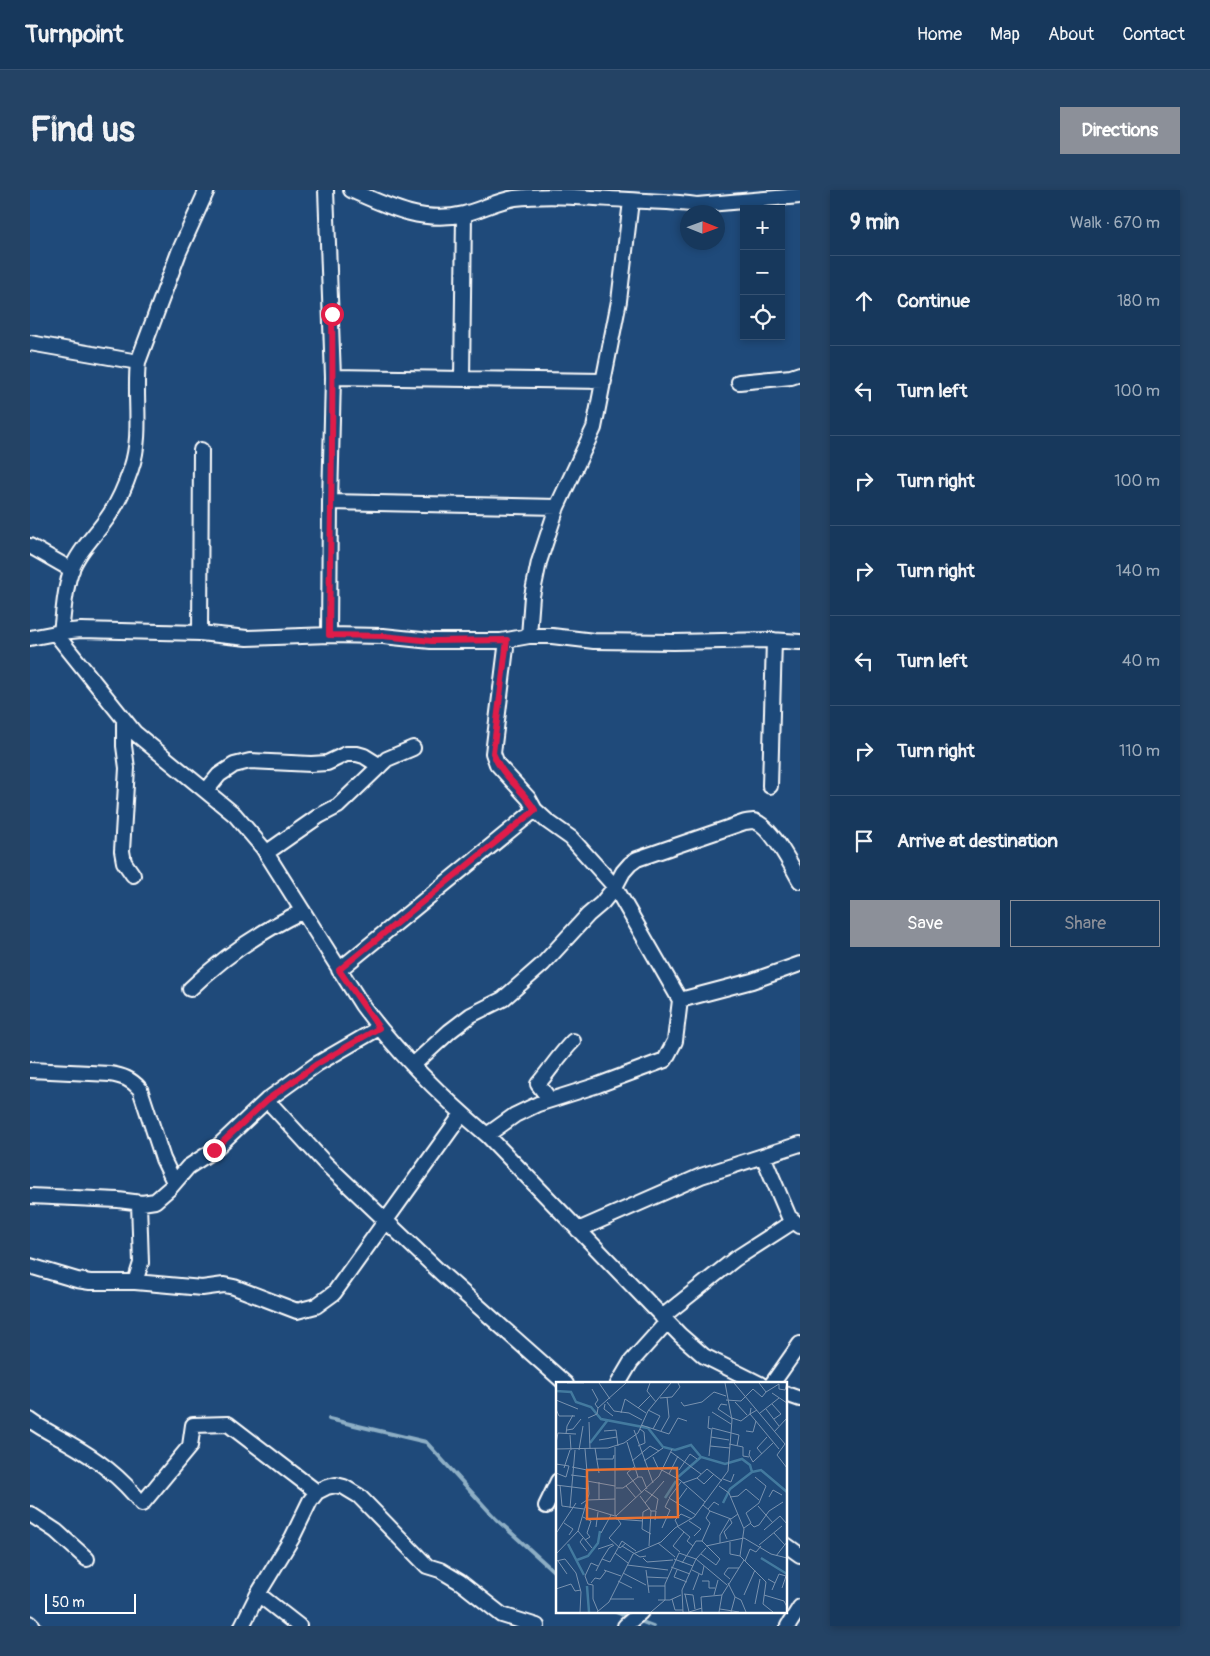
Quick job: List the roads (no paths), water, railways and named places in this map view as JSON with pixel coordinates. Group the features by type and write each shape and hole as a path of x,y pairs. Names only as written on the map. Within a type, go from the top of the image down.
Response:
{"street":[{"path":"207,190 179,252 138,362 138,442 132,467 110,514 81,552 72,570 58,632 135,733 206,791 220,800 236,815 266,853 339,970 379,1028 426,1080 487,1135 665,1319 704,1356 756,1382"},
{"path":"326,190 333,377 329,635"},
{"path":"351,190 409,213 436,217 464,214 503,195 530,197 584,196 631,201 682,196 697,205 800,196 800,192"},
{"path":"529,636 532,596 539,562 558,507 594,428 619,301 631,201"},
{"path":"462,379 464,214"},
{"path":"30,343 138,362"},
{"path":"739,382 791,377 800,374"},
{"path":"333,377 604,382"},
{"path":"200,633 201,450"},
{"path":"330,502 558,507"},
{"path":"30,546 72,570"},
{"path":"30,638 58,632 81,630 200,633 247,638 329,635 383,636 432,641 507,640 529,636 611,641 774,640 800,642"},
{"path":"487,1135 515,1115 538,1104 598,1085 665,1060 675,1042 680,1000 615,887 572,838 547,821 535,810 529,799 497,764 493,753 507,640"},
{"path":"770,786 774,640"},
{"path":"124,720 124,746 127,768 122,851 124,862 132,875"},
{"path":"266,853 319,816 338,806 387,759 413,748"},
{"path":"206,791 219,775 234,765 250,762 328,763 346,754 356,754 364,756 380,766"},
{"path":"339,970 535,810"},
{"path":"413,1065 450,1031 471,1015 503,999 536,970 602,903 630,864 637,859 745,822 754,821 760,824 784,850 800,881"},
{"path":"190,989 251,940 303,911"},
{"path":"680,1000 752,981 800,964"},
{"path":"30,1196 118,1200 139,1203 155,1201 170,1188 188,1166 214,1150 267,1100 317,1064 379,1028"},
{"path":"550,1100 538,1084 573,1042"},
{"path":"30,1070 110,1074 123,1076 134,1082 140,1089 163,1159 174,1182"},
{"path":"267,1100 325,1163 441,1273 564,1382"},
{"path":"30,1266 90,1282 135,1282 202,1288 224,1285 234,1286 297,1311 316,1306 334,1293 462,1114"},
{"path":"578,1230 701,1176 800,1144"},
{"path":"619,1382 631,1362 665,1319 735,1259 797,1224 789,1216 763,1156"},
{"path":"135,1282 140,1263 139,1203"},
{"path":"773,1382 800,1344"},
{"path":"788,1395 800,1399"},
{"path":"30,1420 68,1442 108,1469 126,1484 142,1504 190,1446 193,1425 228,1424 317,1492"},
{"path":"242,1626 258,1594 292,1538 310,1501 317,1492 336,1485 344,1487 358,1496 427,1566 440,1570 460,1582 502,1615 537,1626"},
{"path":"546,1506 556,1485"},
{"path":"30,1514 56,1531 87,1559"},
{"path":"788,1546 800,1555"},
{"path":"258,1594 300,1626"},
{"path":"788,1626 800,1607"},
{"path":"625,1626 639,1614"},
{"path":"30,1623 33,1626"}],"waterway":[{"path":"329,1419 426,1442 496,1519 556,1573"},
{"path":"621,1614 630,1618"},
{"path":"637,1620 653,1626"}]}
